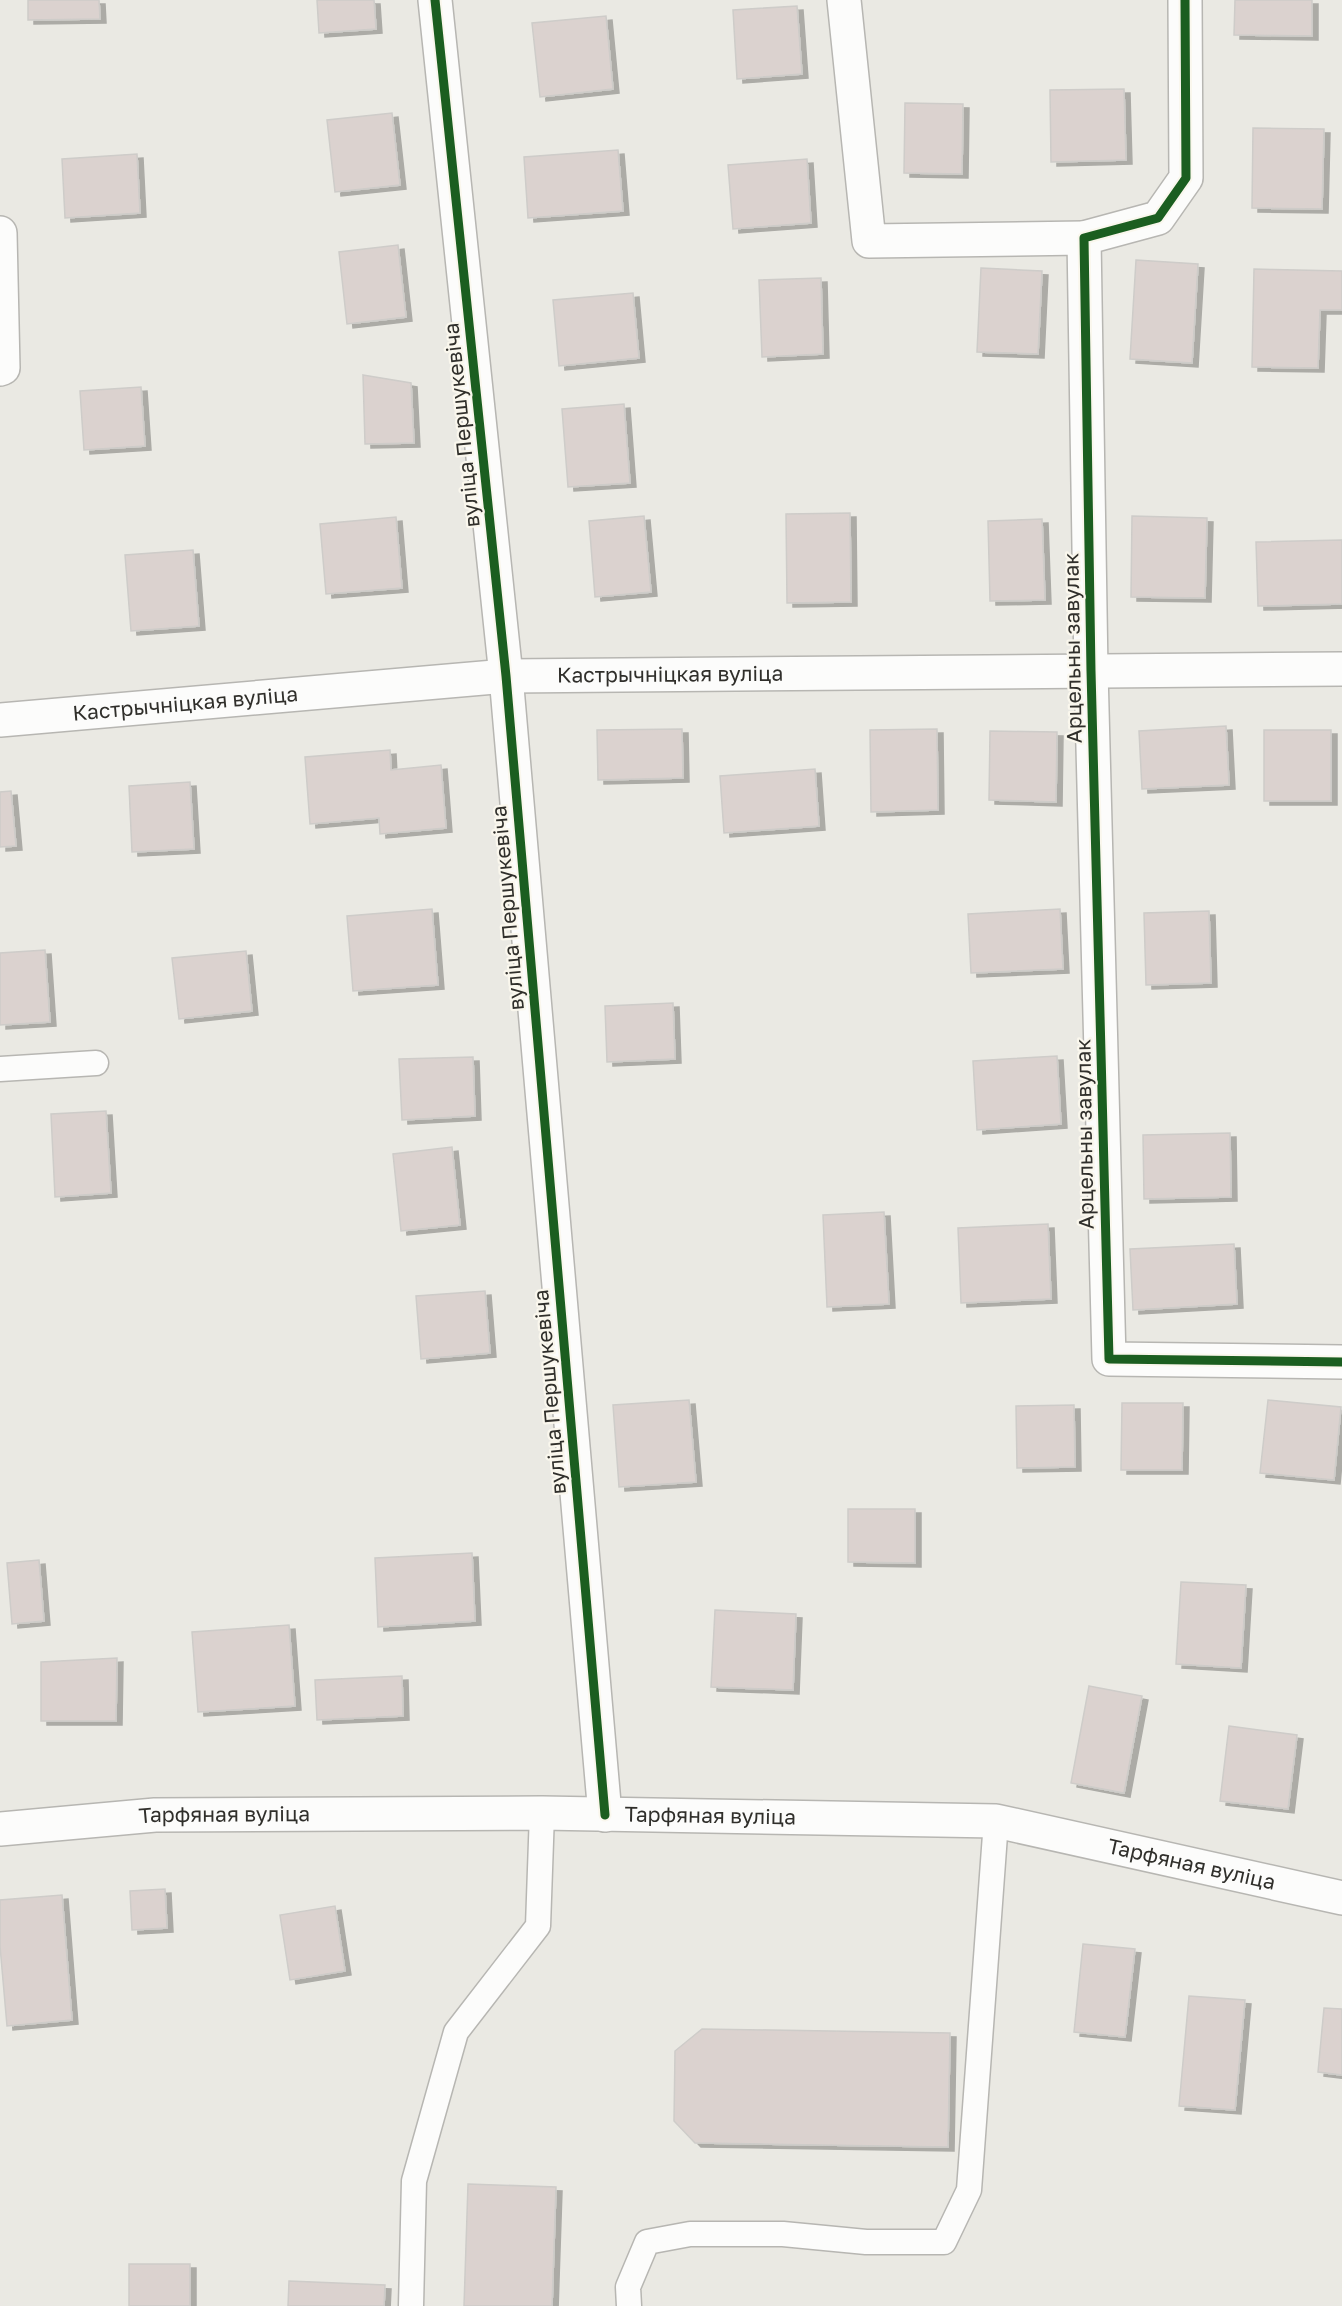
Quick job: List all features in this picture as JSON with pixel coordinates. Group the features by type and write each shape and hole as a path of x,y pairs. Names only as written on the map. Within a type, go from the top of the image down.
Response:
{"street":[{"name":"вуліца Першукевіча","path":"435,0 506,676 605,1815"},
{"path":"844,0 869,241 1084,238 1158,218 1186,178 1185,0"},
{"path":"0,233 3,368 0,369"},
{"name":"Арцельны завулак","path":"1084,238 1108,1359 1342,1362"},
{"name":"Кастрычніцкая вуліца","path":"0,720 506,676 1342,669"},
{"name":"Тарфяная вуліца","path":"0,1829 155,1815 543,1813 996,1821 1342,1898"}],"lane":[{"path":"0,1070 96,1062"},
{"path":"411,2306 414,2181 456,2032 538,1926 543,1813"},
{"path":"628,2306 628,2287 647,2242 690,2234 783,2234 866,2242 944,2242 969,2190 996,1821"}],"building":[{"path":"28,0 99,0 100,19 28,20"},
{"path":"317,0 374,0 376,29 319,33"},
{"path":"1235,0 1312,0 1312,36 1234,35"},
{"path":"797,6 802,74 737,79 733,10"},
{"path":"606,16 613,89 540,97 532,23"},
{"path":"1124,89 1126,160 1051,162 1050,90"},
{"path":"905,103 963,104 962,174 904,173"},
{"path":"392,113 400,185 335,192 327,120"},
{"path":"1253,128 1324,129 1322,209 1252,208"},
{"path":"618,150 623,211 528,218 524,157"},
{"path":"137,154 140,213 65,218 62,159"},
{"path":"807,159 811,223 733,229 728,165"},
{"path":"398,245 406,317 347,324 339,252"},
{"path":"1136,260 1198,264 1192,363 1130,359"},
{"path":"981,268 1042,271 1038,354 977,352"},
{"path":"1254,269 1342,271 1342,310 1320,310 1318,368 1252,367"},
{"path":"821,278 823,354 762,357 759,280"},
{"path":"633,293 639,358 559,366 553,300"},
{"path":"363,375 411,383 414,443 365,444"},
{"path":"141,387 145,446 84,450 80,391"},
{"path":"624,404 630,483 568,487 562,409"},
{"path":"850,513 851,602 787,603 786,514"},
{"path":"644,516 651,592 595,597 589,521"},
{"path":"1132,516 1207,518 1205,598 1131,597"},
{"path":"396,517 402,588 326,594 320,524"},
{"path":"1042,519 1045,600 990,601 988,521"},
{"path":"1342,540 1342,604 1258,606 1256,542"},
{"path":"193,550 199,626 131,631 125,555"},
{"path":"1226,726 1229,785 1142,789 1139,731"},
{"path":"682,729 683,778 598,780 597,730"},
{"path":"937,729 938,810 871,812 870,730"},
{"path":"1264,730 1331,730 1331,801 1264,801"},
{"path":"990,731 1057,732 1056,802 989,800"},
{"path":"390,750 391,770 441,765 446,828 380,834 379,818 310,824 305,757"},
{"path":"815,769 819,826 724,833 720,776"},
{"path":"190,782 194,849 132,852 129,786"},
{"path":"11,791 16,846 0,847 0,792"},
{"path":"432,909 438,985 353,991 347,916"},
{"path":"1060,909 1063,969 971,973 968,914"},
{"path":"1209,911 1211,983 1146,985 1144,913"},
{"path":"45,950 50,1022 0,1025 0,953"},
{"path":"246,951 252,1011 179,1019 172,958"},
{"path":"673,1003 675,1059 607,1062 605,1006"},
{"path":"1057,1056 1061,1124 977,1130 973,1061"},
{"path":"473,1057 475,1116 402,1120 399,1059"},
{"path":"106,1111 111,1193 55,1197 51,1114"},
{"path":"1230,1133 1231,1197 1144,1199 1143,1135"},
{"path":"452,1147 460,1225 401,1231 393,1154"},
{"path":"884,1212 889,1304 827,1307 823,1215"},
{"path":"1048,1224 1051,1299 961,1303 958,1228"},
{"path":"1234,1244 1237,1304 1133,1310 1130,1249"},
{"path":"485,1291 490,1353 421,1359 416,1296"},
{"path":"689,1400 696,1482 619,1487 613,1405"},
{"path":"1268,1400 1341,1407 1334,1480 1260,1473"},
{"path":"1122,1403 1183,1403 1182,1470 1121,1470"},
{"path":"1074,1405 1075,1467 1017,1468 1016,1406"},
{"path":"848,1509 915,1509 915,1563 848,1562"},
{"path":"472,1553 475,1621 378,1627 375,1558"},
{"path":"39,1560 44,1621 12,1624 7,1563"},
{"path":"1181,1582 1246,1585 1241,1668 1176,1664"},
{"path":"715,1610 796,1614 793,1690 711,1687"},
{"path":"289,1625 295,1706 198,1712 192,1632"},
{"path":"117,1658 116,1721 41,1721 41,1662"},
{"path":"402,1676 403,1716 317,1720 315,1680"},
{"path":"1089,1686 1142,1696 1124,1793 1071,1783"},
{"path":"1229,1726 1297,1735 1288,1809 1220,1801"},
{"path":"165,1889 167,1928 132,1930 130,1891"},
{"path":"62,1895 72,2020 7,2026 0,1946 0,1900"},
{"path":"335,1906 345,1971 290,1980 280,1915"},
{"path":"1083,1944 1135,1949 1125,2037 1074,2032"},
{"path":"1189,1996 1245,2000 1235,2110 1179,2106"},
{"path":"1324,2008 1342,2009 1342,2075 1318,2072"},
{"path":"702,2029 950,2033 948,2147 695,2143 674,2121 675,2051"},
{"path":"468,2184 556,2187 552,2306 464,2306"},
{"path":"129,2264 190,2264 190,2306 129,2306"},
{"path":"289,2281 385,2285 384,2306 288,2306"}],"cycle path":[{"path":"435,0 506,676 605,1815"},
{"path":"1185,0 1186,178 1158,218 1084,238 1091,671 1109,1359 1342,1362"}]}
